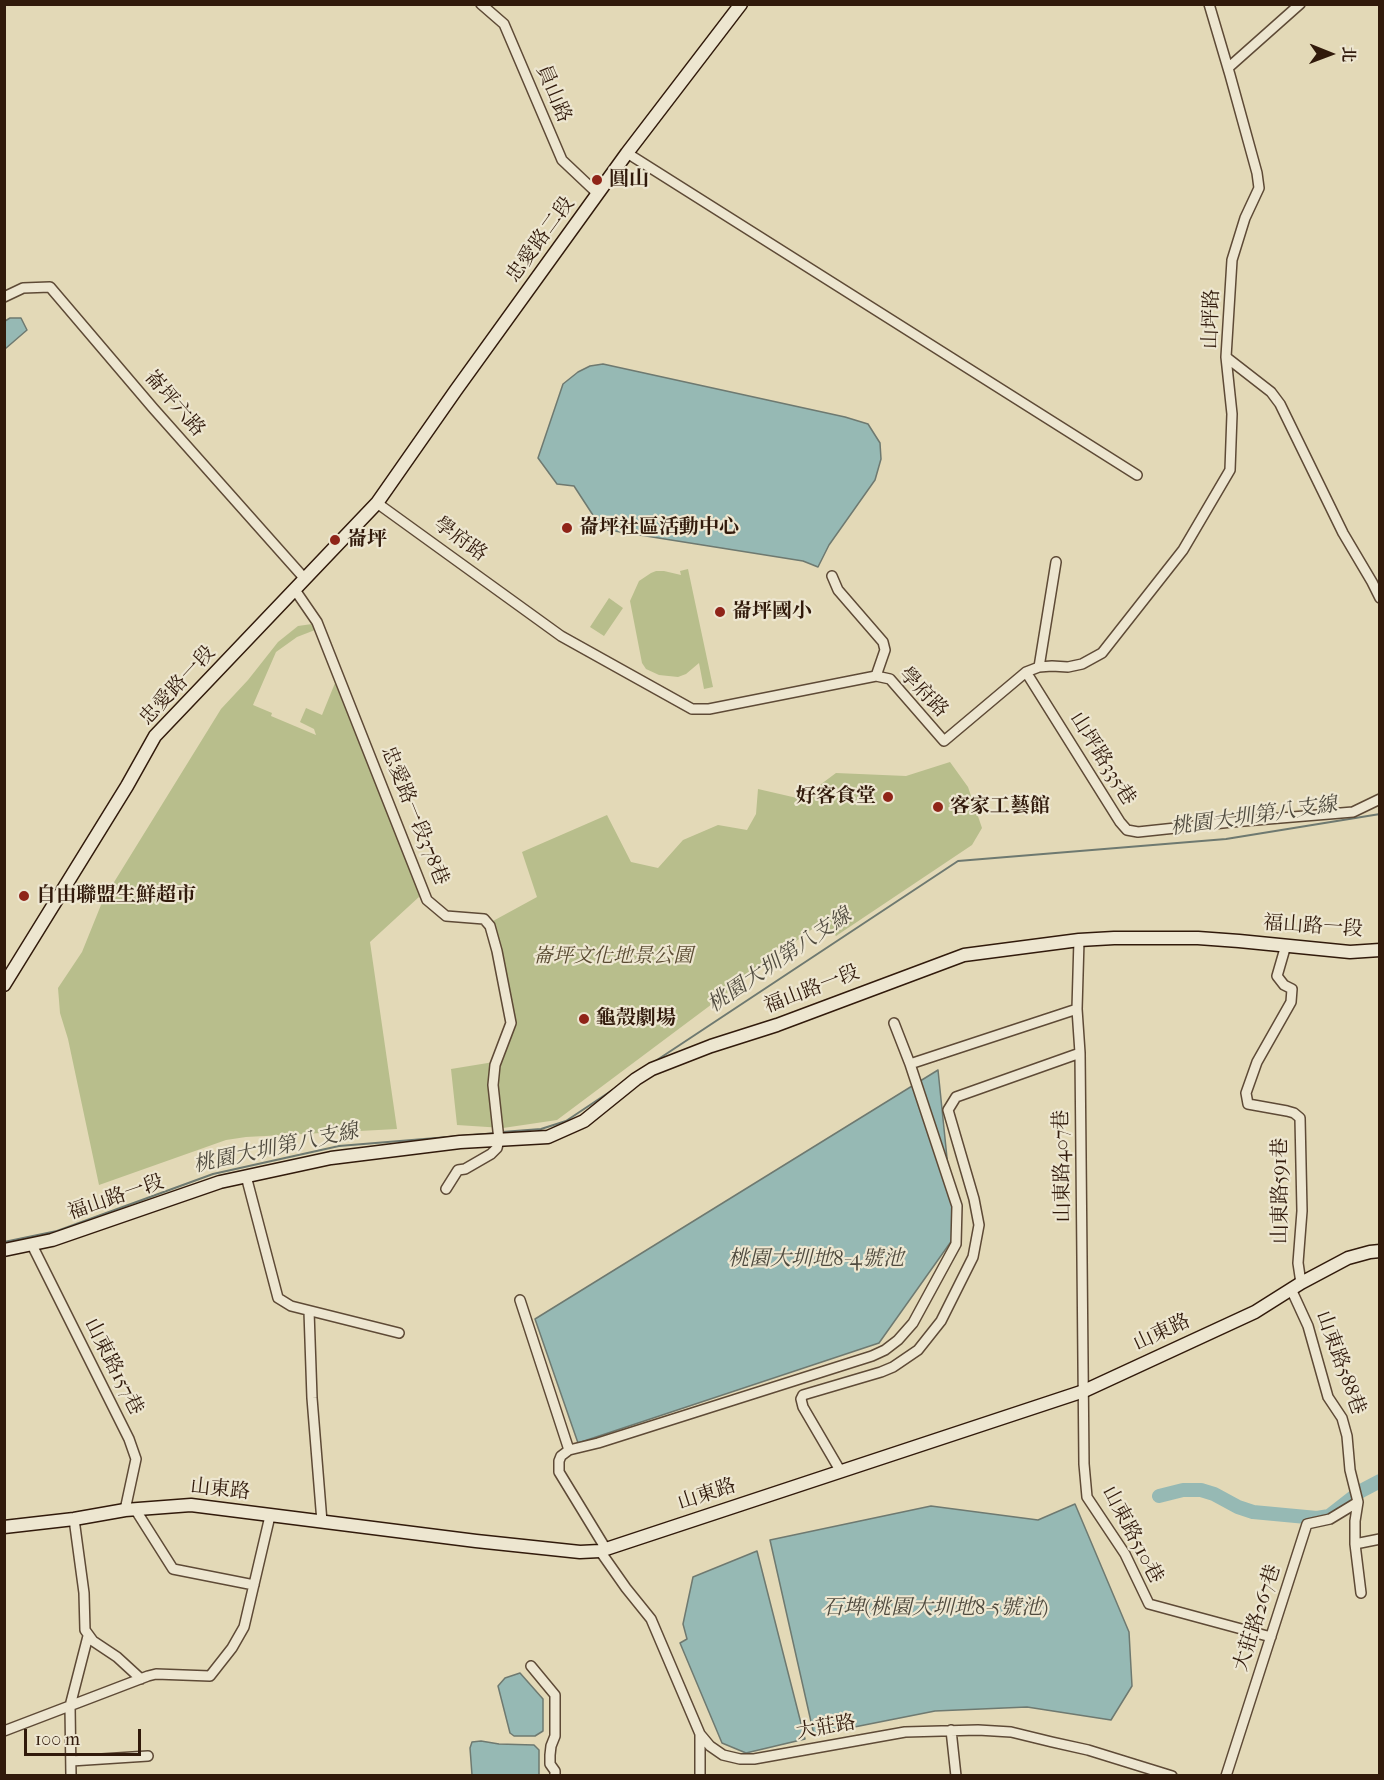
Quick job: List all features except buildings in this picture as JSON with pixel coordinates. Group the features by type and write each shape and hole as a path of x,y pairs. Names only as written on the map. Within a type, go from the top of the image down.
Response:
{"street":[{"name":"員山路","path":"481,4 504,24 562,160 598,194"},
{"name":"忠愛路二段","path":"377,503 627,153 741,4"},
{"name":"山坪路","path":"1209,4 1257,173 1259,188 1245,218 1232,260 1226,357 1271,392 1280,404 1343,533 1376,578 1380,598"},
{"path":"1228,68 1300,4"},
{"path":"627,153 1137,475"},
{"name":"崙坪六路","path":"4,297 22,288 50,287 160,416 305,579"},
{"name":"學府路","path":"377,503 561,636 692,709 709,709 876,676 890,679 944,741 1026,672 1039,667 1068,667 1082,664 1102,652 1183,550 1230,470 1232,414 1226,357"},
{"name":"忠愛路一段","path":"4,984 121,796 155,736 377,503"},
{"path":"1039,667 1056,562"},
{"path":"832,576 838,590 883,642 885,651 876,676"},
{"name":"忠愛路一段378巷","path":"295,590 317,622 427,900 446,916 484,919 490,927 511,1023 495,1065 493,1085 499,1135"},
{"name":"山坪路335巷","path":"1026,672 1127,830 1138,832 1353,812 1380,799"},
{"name":"福山路一段","path":"4,1250 63,1236 220,1182 331,1158 499,1135 548,1137 584,1121 636,1079 652,1070 711,1046 777,1025 964,955 1079,940 1198,939 1350,952 1380,950"},
{"name":"山東路407巷","path":"1079,940 1077,1010 1080,1053 1084,1391"},
{"name":"山東路591巷","path":"1286,945 1277,976 1284,985 1292,988 1291,1002 1257,1062 1246,1094 1248,1104 1287,1111 1299,1118 1302,1211 1296,1286"},
{"path":"910,1064 1077,1010"},
{"path":"520,1300 569,1450 598,1443 802,1377 853,1363 885,1350 914,1323 956,1244 957,1206 894,1023"},
{"path":"841,1472 803,1407 801,1399 803,1395 881,1372 918,1350 940,1321 973,1257 979,1226 974,1199 948,1110 956,1097 1080,1053"},
{"path":"446,1189 458,1170 465,1169 492,1154 497,1148 499,1135"},
{"path":"246,1176 278,1298 291,1306 399,1333"},
{"name":"山東路157巷","path":"32,1245 129,1440 136,1459 130,1510"},
{"name":"山東路","path":"4,1527 130,1510 190,1505 488,1543 580,1552 603,1550 1084,1391 1255,1312 1296,1286 1348,1258 1380,1251"},
{"name":"山東路588巷","path":"1296,1286 1328,1397 1342,1418 1347,1436 1350,1470 1358,1502 1355,1544 1362,1593"},
{"path":"309,1311 312,1398 322,1522"},
{"name":"山東路510巷","path":"1084,1391 1084,1464 1087,1497 1125,1554 1149,1604 1271,1637"},
{"name":"大莊路","path":"569,1450 561,1456 559,1472 626,1588 651,1619 700,1734 710,1746 723,1755 754,1759 905,1732 951,1730 1011,1732 1088,1750 1172,1776"},
{"name":"大莊路267巷","path":"1226,1776 1307,1524 1330,1519 1358,1502"},
{"path":"130,1510 173,1569 254,1585"},
{"path":"4,1731 156,1674 210,1676 232,1648 244,1627 270,1516"},
{"path":"74,1519 88,1636 141,1679"},
{"path":"1355,1544 1380,1539"},
{"path":"71,1776 70,1706 88,1636"},
{"path":"531,1666 555,1695 555,1736 550,1755 550,1764 555,1771 555,1776"},
{"path":"951,1730 956,1776"},
{"path":"698,1774 700,1734"},
{"path":"71,1761 148,1756"}],"green space":[{"path":"688,569 713,687 704,689 699,663 686,674 678,677 659,675 646,669 642,663 630,601 639,581 651,573 664,571 681,575 680,571"},
{"path":"609,598 623,608 604,636 590,627"},
{"path":"312,624 315,630 297,637 276,652 253,705 272,713 271,716 316,735 314,729 300,722 306,708 322,715 335,683 420,896 370,942 397,1129 226,1140 99,1185 68,1039 60,1013 58,988 82,952 103,900 221,709 278,642 298,626"},
{"name":"崙坪文化地景公園","path":"950,762 968,787 982,828 972,845 836,936 823,921 557,1120 503,1128 457,1125 451,1069 500,1061 515,1025 493,921 537,897 522,852 607,815 631,862 658,868 683,840 718,825 747,830 756,814 758,789 797,798 809,793 836,773 906,776"}],"water":[{"path":"10,318 21,318 27,330 5,349 5,321"},
{"path":"603,364 868,424 880,443 881,459 875,480 829,545 818,567 803,561 602,529 574,486 557,484 538,458 563,384 590,366"},
{"name":"桃園大圳地8-4號池","path":"938,1070 955,1236 879,1343 578,1443 535,1319"},
{"name":"石埤(桃園大圳地8-5號池)","path":"1075,1504 1129,1632 1132,1686 1111,1720 1027,1707 935,1711 814,1735 770,1540 931,1506 1038,1520"},
{"name":"石埤(桃園大圳地8-5號池)","path":"757,1551 805,1739 746,1753 722,1743 680,1643 687,1639 683,1624 693,1577"},
{"path":"520,1673 543,1699 543,1731 535,1736 514,1736 510,1733 498,1686 505,1678"},
{"path":"472,1742 534,1745 539,1750 539,1775 472,1775 470,1748"}],"waterway":[{"name":"桃園大圳第八支線","path":"654,1062 958,861 1226,839 1380,814"},
{"name":"桃園大圳第八支線","path":"502,1132 541,1129 566,1121 617,1087"},
{"name":"桃園大圳第八支線","path":"4,1242 57,1231 213,1174 339,1146 497,1133"},
{"path":"1159,1496 1183,1490 1201,1490 1253,1512 1317,1518 1329,1516 1361,1491 1380,1481"}],"place":[{"name":"圓山","path":"597,180"},
{"name":"崙坪社區活動中心","path":"567,528"},
{"name":"崙坪","path":"335,540"},
{"name":"崙坪國小","path":"720,612"},
{"name":"好客食堂","path":"888,797"},
{"name":"客家工藝館","path":"938,807"},
{"name":"自由聯盟生鮮超市","path":"24,896"},
{"name":"龜殼劇場","path":"584,1019"}]}
